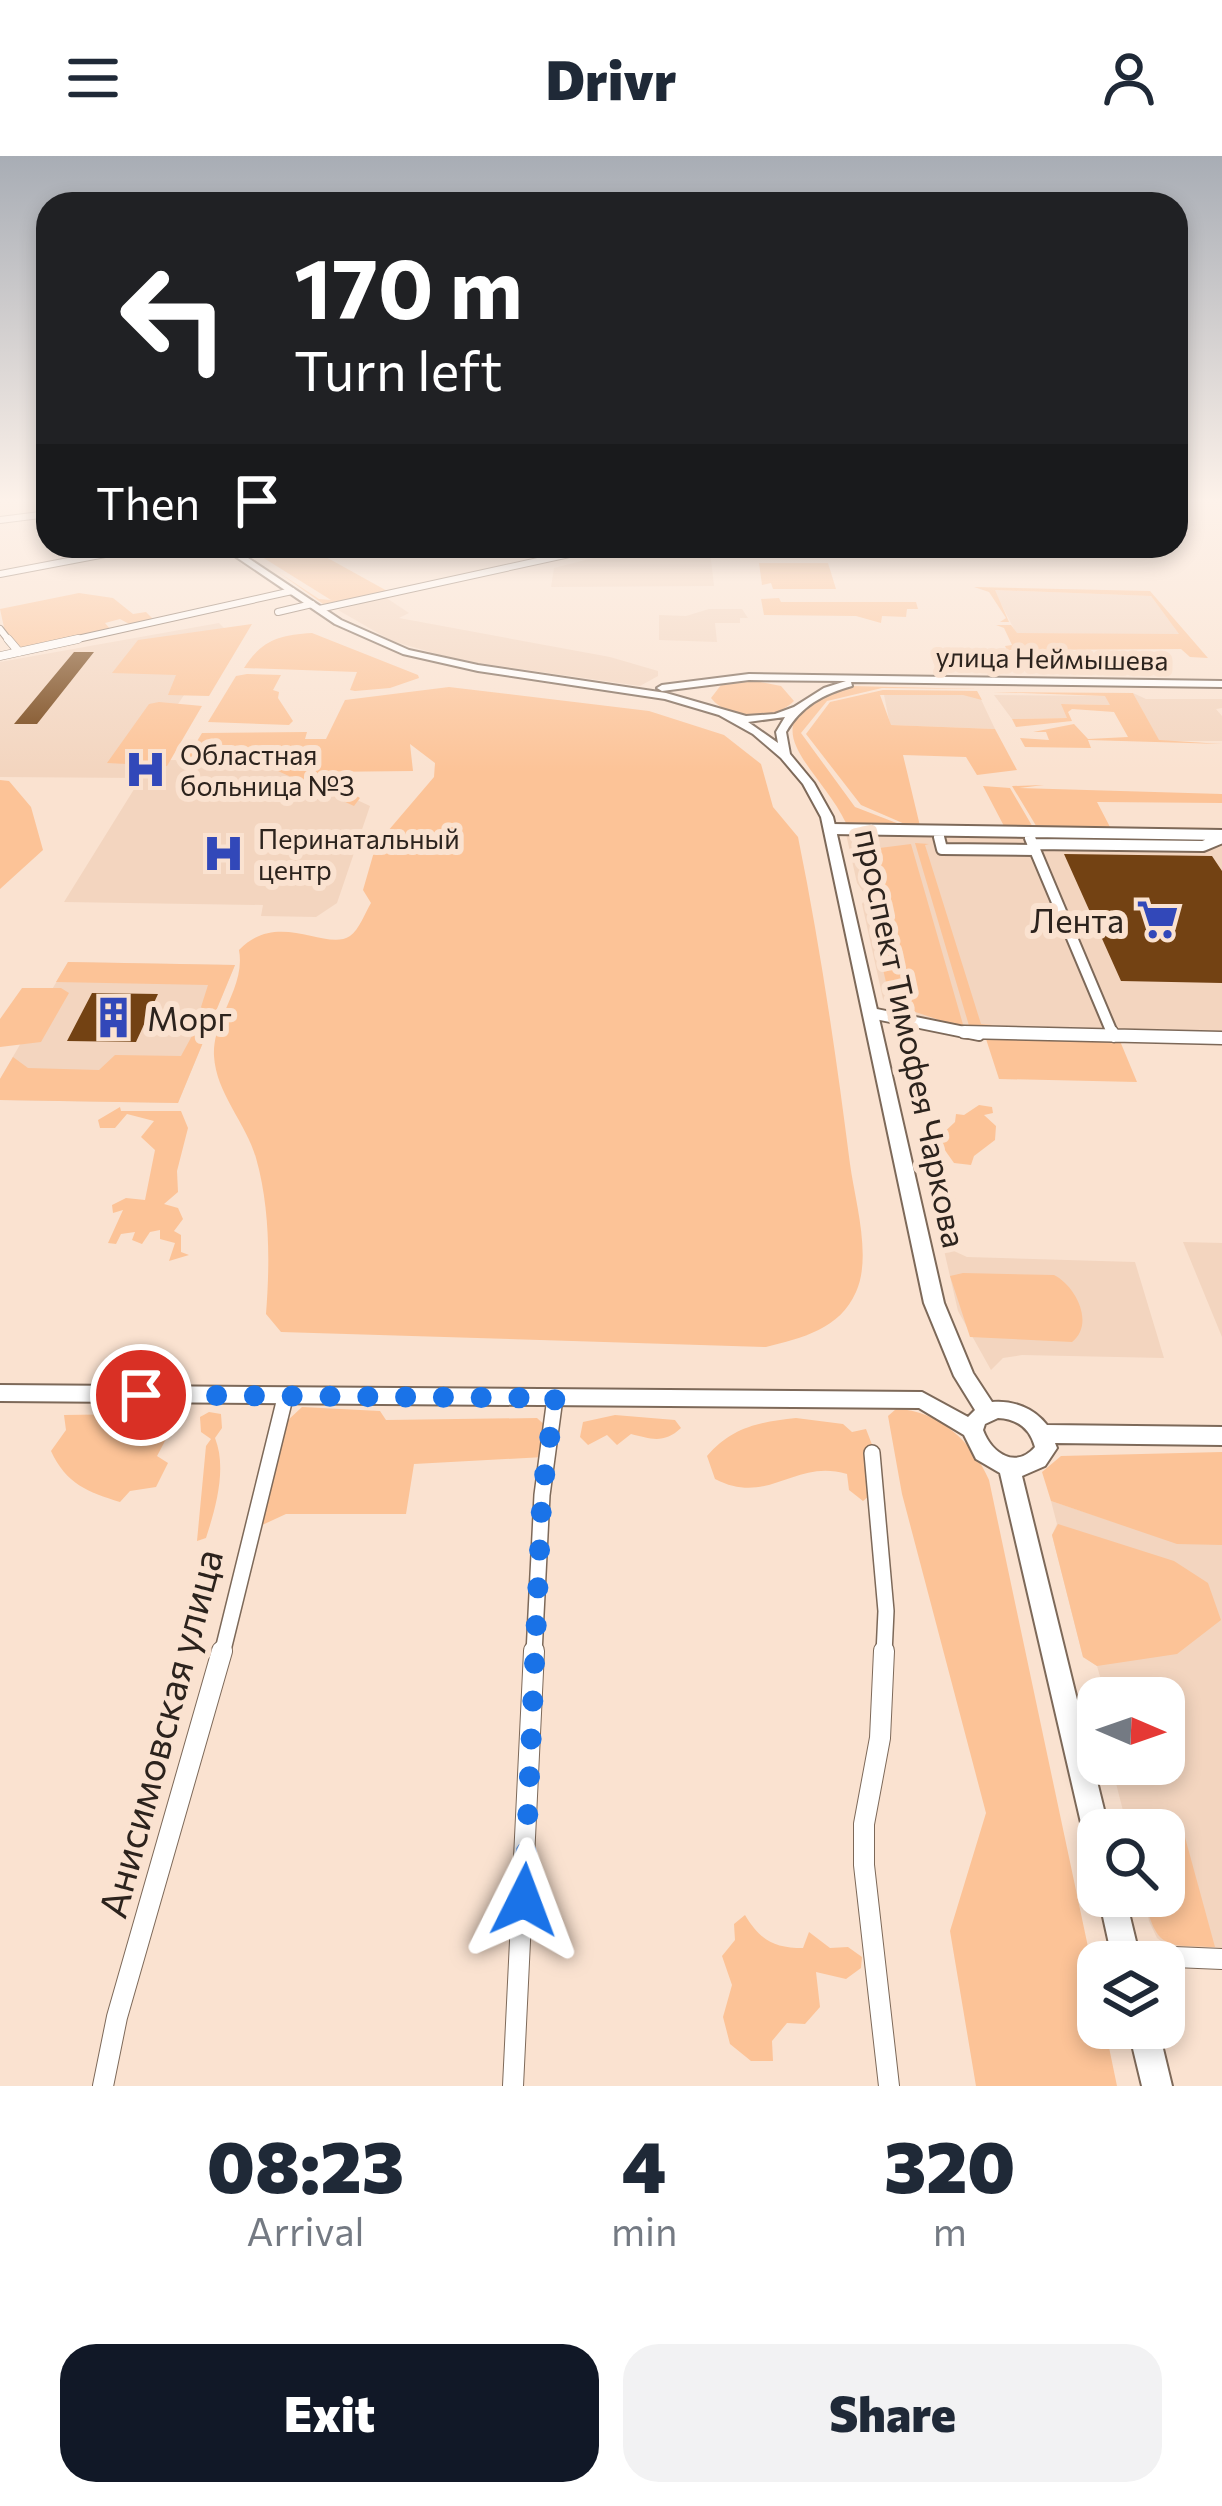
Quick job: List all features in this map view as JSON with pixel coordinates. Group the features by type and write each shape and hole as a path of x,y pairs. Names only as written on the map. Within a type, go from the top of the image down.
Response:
{"main road":[{"path":"292,591 368,637 428,657 625,689 757,719 798,708 841,685 883,680"},
{"path":"625,689 756,677 883,680"},
{"path":"756,677 792,686 801,696 782,732 789,758"},
{"path":"719,712 703,701 702,692 723,680"},
{"name":"улица Неймышева","path":"883,680 1222,684"},
{"name":"проспект Тимофея Чаркова","path":"719,712 760,733 789,758 814,791 832,832 934,1303 980,1421"},
{"path":"0,1393 922,1400 980,1421 1019,1412 1043,1434 1046,1448 1040,1460 1009,1468 983,1454 980,1421"},
{"path":"1043,1434 1222,1436"},
{"path":"1009,1468 1091,1809"},
{"path":"1148,2049 1157,2086"}],"street":[{"path":"0,656 292,591"},
{"path":"278,612 404,591"},
{"path":"0,629 19,652"},
{"path":"832,832 938,837 942,849 1033,839"},
{"path":"832,832 1203,846 1222,836"},
{"path":"1033,839 1114,1036"},
{"path":"871,1013 908,1017 969,1034 1222,1038"},
{"name":"Анисимовская улица","path":"103,2086 117,2017 200,1742 286,1398"},
{"path":"513,2086 542,1495 555,1398"},
{"path":"872,1453 886,1611 880,1738 864,1824 864,1865 889,2086"},
{"path":"1185,1959 1222,1959"}],"shaded area":[{"path":"305,591 331,600 317,591 389,592 323,604"},
{"path":"995,591 1151,596 1180,635 1016,633"},
{"path":"995,591 1009,622 1000,622 1006,618 989,592"},
{"path":"1023,591 1150,591 1208,658 1190,657 1181,649 1007,650 1005,646 1012,645 1004,628 996,625 1011,625 1017,633 1179,634 1151,596"},
{"path":"79,593 113,598 133,614 146,612 154,620 131,625 120,619 105,623 111,630 22,648 5,632 0,609"},
{"path":"385,597 409,613 399,618 610,657 658,671 658,676 640,686 458,660 392,641 338,610"},
{"path":"779,598 781,602 916,602 918,609 907,609 906,617 882,616 881,623 856,616 764,615 761,599"},
{"path":"709,609 742,609 748,618 740,618 740,623 715,623 717,642 659,640 659,615 686,616"},
{"name":"Областная больница №3","path":"219,623 227,631 178,704 166,760 273,761 370,806 337,903 316,917 261,916 263,905 64,902 141,778 0,777 0,662"},
{"path":"252,624 209,696 168,695 176,675 112,673 138,640"},
{"path":"312,633 419,678 390,688 355,691 350,690 357,672 244,668 272,641"},
{"path":"281,675 273,690 279,692 293,721 289,725 208,722 236,676"},
{"path":"750,680 781,686 794,701 776,712 752,716 729,711 711,698 721,685"},
{"path":"850,686 980,689 882,688 827,701 801,733 855,807 907,827 846,823 796,746 793,729 799,714 817,700"},
{"path":"449,687 649,711 724,735 761,764 773,807 798,837 861,1229 861,1278 849,1305 830,1323 766,1347 281,1332 266,1314 268,1235 261,1177 251,1145 220,1083 214,1056 218,1029 238,977 239,950 269,933 340,940 350,936 371,903 363,890 376,845 434,777 435,763 410,744 413,771 318,772 360,798 354,806 265,765 182,766 202,733 307,732 305,739 326,739 345,700"},
{"path":"883,690 977,691 995,729 890,725"},
{"path":"883,690 977,691 982,700 963,695 880,695 891,725 995,729 1017,770 977,775 966,757 903,755 920,826 1005,828 983,786 1010,788 1034,829 914,828 861,805 806,734 830,702"},
{"path":"993,692 1133,693 1159,740 1222,744 1088,740 1091,748 1025,747 1020,738 1049,740 1046,732 1033,732 1074,724 1088,739 1128,737 1114,712 1072,709 1068,712 1072,721 1016,727 1012,719 1067,718 1061,704 1110,705 1105,696"},
{"path":"1133,693 1146,699 1222,699 1222,708 1216,709 1222,716 1222,741 1159,741"},
{"path":"994,695 1106,696 1111,705 1062,704 1069,718 1012,719"},
{"path":"149,704 202,706 167,766 107,763"},
{"path":"0,780 9,781 31,807 43,850 0,889"},
{"path":"1044,785 1019,788 1222,794 1222,803 1097,802 1110,827 1222,828 1222,833 1038,829 1012,786"},
{"path":"844,825 1222,833 1222,1031 963,1029 891,1008 883,999 862,904 866,896 857,883"},
{"path":"915,843 929,844 925,845 981,1024 992,1025 990,1028 970,1029"},
{"path":"911,844 964,1028 891,1004 868,904 877,897 876,890 864,883 856,851"},
{"path":"68,962 235,965 178,1103 0,1100 0,1079"},
{"path":"68,962 235,965 178,1103 0,1100 0,1079 13,1057 28,1068 99,1070 115,1055 181,1056 205,1012 201,1007 208,985 56,982"},
{"path":"22,988 61,988 69,993 41,1042 0,1047 0,1019"},
{"path":"986,1039 1120,1041 1137,1082 999,1079"},
{"path":"979,1105 992,1107 993,1113 984,1115 996,1126 995,1140 974,1156 971,1165 954,1163 937,1139 955,1122 956,1114 964,1115"},
{"path":"120,1107 121,1111 181,1111 188,1128 177,1171 178,1192 164,1204 178,1208 183,1219 174,1231 181,1235 181,1252 189,1255 169,1261 175,1243 160,1239 160,1230 150,1232 142,1244 132,1240 135,1232 121,1234 116,1244 108,1243 123,1210 113,1213 112,1205 126,1198 145,1200 155,1150 141,1137 154,1121 127,1114 115,1128 100,1128 98,1120"},
{"path":"1183,1242 1222,1243 1222,1337"},
{"path":"943,1246 967,1257 1135,1262 1164,1358 1022,1355 1003,1358 991,1370 958,1311"},
{"path":"1054,1275 1080,1306 1079,1334 1072,1342 970,1337 950,1276"},
{"path":"302,1407 380,1411 386,1420 537,1418 549,1429 544,1457 414,1464 406,1514 286,1514 260,1526 286,1422"},
{"path":"896,1409 940,1422 974,1453 989,1480 1077,1895 1077,1917 1082,1917 1087,1941 1077,1941 1077,2049 1109,2049 1117,2086 976,2086 950,1931 986,1813 902,1494 888,1416"},
{"path":"209,1412 221,1414 222,1428 215,1438 220,1475 206,1538 197,1541 206,1446 211,1439 201,1432 200,1417"},
{"path":"134,1414 143,1420 154,1414 173,1426 157,1456 168,1463 156,1487 130,1491 120,1502 79,1485 51,1451 66,1430 64,1415"},
{"path":"615,1415 675,1420 681,1428 663,1438 631,1434 617,1445 607,1435 588,1445 580,1437 583,1422"},
{"path":"796,1418 843,1424 852,1432 866,1429 876,1455 865,1471 874,1492 863,1501 849,1490 847,1474 828,1471 751,1488 715,1479 707,1456 726,1438 758,1424"},
{"path":"1222,1452 1222,1545 1177,1544 1051,1501 1042,1472 1061,1456"},
{"path":"1051,1501 1117,1523 1222,1510 1222,1948 1185,1947 1185,1941 1157,1938 1148,1917 1185,1917 1185,1809 1123,1809 1116,1785 1185,1785 1185,1677 1100,1677 1097,1666 1083,1657 1052,1535 1057,1524"},
{"path":"1058,1524 1174,1561 1208,1583 1221,1620 1177,1654 1097,1666 1083,1657 1052,1535"},
{"path":"1185,1837 1215,1947 1165,1941 1150,1917 1185,1917"},
{"path":"745,1915 756,1931 776,1944 803,1948 809,1932 830,1948 848,1947 862,1957 861,1968 846,1979 816,1972 820,2007 805,2024 787,2023 772,2041 773,2061 751,2061 730,2044 723,2017 732,1985 722,1956 735,1940 734,1924"}],"building":[{"path":"74,652 94,652 37,724 14,724"},
{"name":"Лента","path":"1064,854 1212,856 1222,871 1222,983 1121,981"},
{"name":"Морг","path":"92,993 158,994 136,1042 67,1041"}],"place":[{"name":"Областная больница №3","path":"146,770"},
{"name":"Перинатальный центр","path":"224,854"},
{"name":"Лента","path":"1158,919"},
{"name":"Морг","path":"113,1017"}],"route":[{"path":"141,1395 555,1398 542,1495 524,1900"}]}
